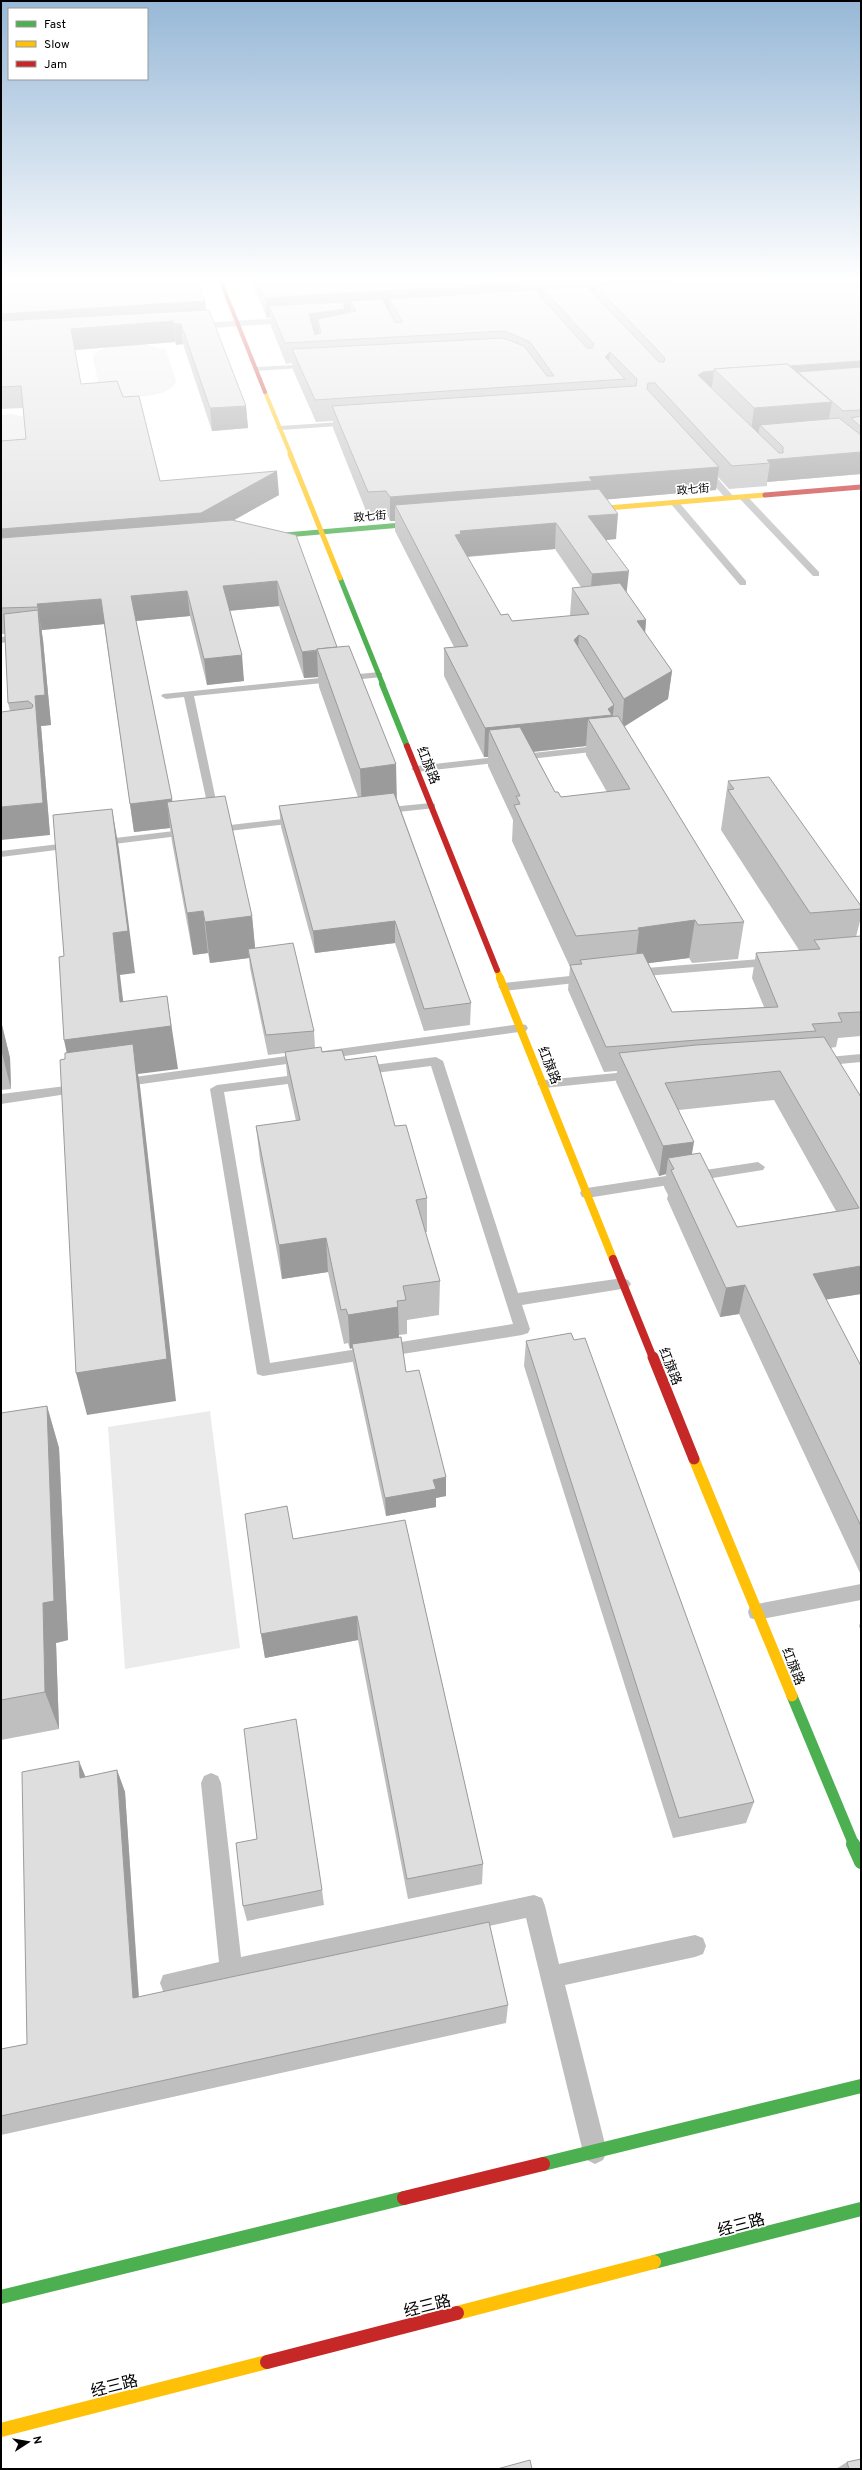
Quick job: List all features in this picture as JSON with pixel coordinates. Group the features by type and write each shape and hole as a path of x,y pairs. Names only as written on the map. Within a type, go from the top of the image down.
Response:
{"street":[{"name":"红旗路","path":"265,392 623,1284 861,1862"},
{"name":"政七街","path":"572,511 861,487"},
{"name":"政七街","path":"251,538 431,523"},
{"path":"1,2296 861,2086"},
{"name":"经三路","path":"1,2430 861,2208"}],"lane":[{"path":"280,428 358,423"},
{"path":"700,464 730,498"},
{"path":"743,497 816,574"},
{"path":"674,502 742,583"},
{"path":"1,640 32,637"},
{"path":"166,696 379,675"},
{"path":"188,693 213,810"},
{"path":"416,769 618,747"},
{"path":"368,812 431,806"},
{"path":"1,854 314,819"},
{"path":"622,974 787,962"},
{"path":"504,987 598,977"},
{"path":"1,1099 521,1028"},
{"path":"808,1062 861,1058"},
{"path":"436,1061 512,1300 522,1329 263,1370 217,1089 436,1061"},
{"path":"544,1084 652,1073"},
{"path":"587,1193 758,1168"},
{"path":"512,1300 623,1284"},
{"path":"758,1612 861,1592"},
{"path":"211,1783 231,1969"},
{"path":"171,1982 534,1906 595,2152"},
{"path":"552,1977 695,1946"}],"shaded area":[{"path":"108,392 162,392 139,397 122,396"},
{"path":"12,414 28,418 40,443 1,457 1,415"},
{"path":"210,1411 240,1648 125,1669 108,1427"}],"building":[{"path":"22,392 121,392 123,397 139,396 160,481 277,471 201,513 1,529 1,441 26,439"},
{"path":"205,392 241,392 246,406 210,408"},
{"path":"312,392 429,392 315,400"},
{"path":"541,392 650,392 719,467 589,477 592,481 390,497 386,491 368,492 332,406"},
{"path":"664,392 716,392 779,453 783,453 783,447 760,425 839,418 861,435 861,452 767,460 770,463 732,466"},
{"path":"738,392 820,392 832,402 754,408"},
{"path":"821,392 861,392 861,410 843,411"},
{"path":"861,416 861,427 851,418"},
{"path":"599,489 618,514 588,516 629,571 592,574 556,523 460,531 461,534 455,535 501,615 508,614 512,621 589,614 572,588 620,583 646,620 637,621 672,671 624,699 586,639 579,635 574,640 614,705 608,709 612,715 485,728 444,648 468,646 395,505"},
{"path":"232,520 296,535 337,647 302,652 277,581 223,586 242,655 204,659 187,591 131,596 172,799 130,804 101,599 37,604 38,607 1,608 1,538"},
{"path":"38,610 45,695 35,696 43,803 1,807 1,712 32,708 33,705 28,701 8,703 4,614"},
{"path":"349,646 396,764 360,769 317,649"},
{"path":"618,716 744,922 698,925 695,920 638,928 639,930 576,936 514,805 520,804 516,796 520,796 489,730 520,727 555,792 558,792 561,797 630,789 588,719"},
{"path":"769,777 861,906 861,909 810,913 728,790 734,789 728,781"},
{"path":"394,793 471,1003 424,1009 395,921 313,931 279,806"},
{"path":"225,796 252,916 205,922 203,911 187,913 167,802"},
{"path":"112,809 128,931 113,933 120,1002 167,996 171,1026 64,1040 59,957 64,956 53,815"},
{"path":"861,936 861,1012 838,1013 842,1022 812,1024 816,1031 606,1047 570,965 582,964 580,960 643,953 672,1012 778,1007 756,953 820,949 814,940"},
{"path":"293,943 314,1031 266,1035 248,949"},
{"path":"824,1037 861,1097 861,1266 813,1274 861,1366 861,1526 745,1285 726,1288 671,1170 674,1169 668,1158 700,1153 737,1227 859,1208 780,1071 665,1083 694,1142 663,1146 619,1053 696,1045"},
{"path":"133,1044 167,1359 76,1373 60,1060 65,1059 65,1053"},
{"path":"321,1047 322,1052 342,1050 345,1060 376,1056 395,1126 406,1125 427,1198 416,1200 440,1281 403,1286 406,1300 397,1301 398,1307 348,1315 346,1309 341,1310 326,1238 279,1245 256,1126 300,1120 285,1052"},
{"path":"571,1333 574,1340 585,1338 754,1802 679,1818 526,1341"},
{"path":"401,1337 406,1372 419,1370 446,1477 433,1480 436,1489 385,1498 352,1344"},
{"path":"47,1406 54,1601 43,1603 45,1692 1,1700 1,1413"},
{"path":"287,1506 293,1539 405,1520 483,1864 407,1879 357,1616 261,1634 245,1514"},
{"path":"296,1719 322,1890 243,1906 236,1843 257,1839 244,1729"},
{"path":"79,1761 80,1778 117,1770 133,1998 489,1922 508,2005 1,2116 1,2049 27,2044 22,1772"},
{"path":"861,2459 861,2469 849,2469 847,2462"},
{"path":"530,2460 532,2469 497,2469"}],"traffic: fast":[{"path":"262,537 425,523"},
{"path":"340,578 407,746"},
{"path":"792,1696 861,1862"},
{"path":"543,2164 861,2086"},
{"path":"1,2297 404,2198"},
{"path":"654,2262 861,2209"}],"traffic: slow":[{"path":"265,392 340,578"},
{"path":"583,510 765,495"},
{"path":"497,970 613,1259"},
{"path":"694,1459 792,1696"},
{"path":"457,2313 654,2262"},
{"path":"1,2430 267,2362"}],"traffic: jam":[{"path":"765,495 861,487"},
{"path":"407,746 497,970"},
{"path":"613,1259 694,1459"},
{"path":"404,2198 543,2164"},
{"path":"267,2362 457,2313"}]}
